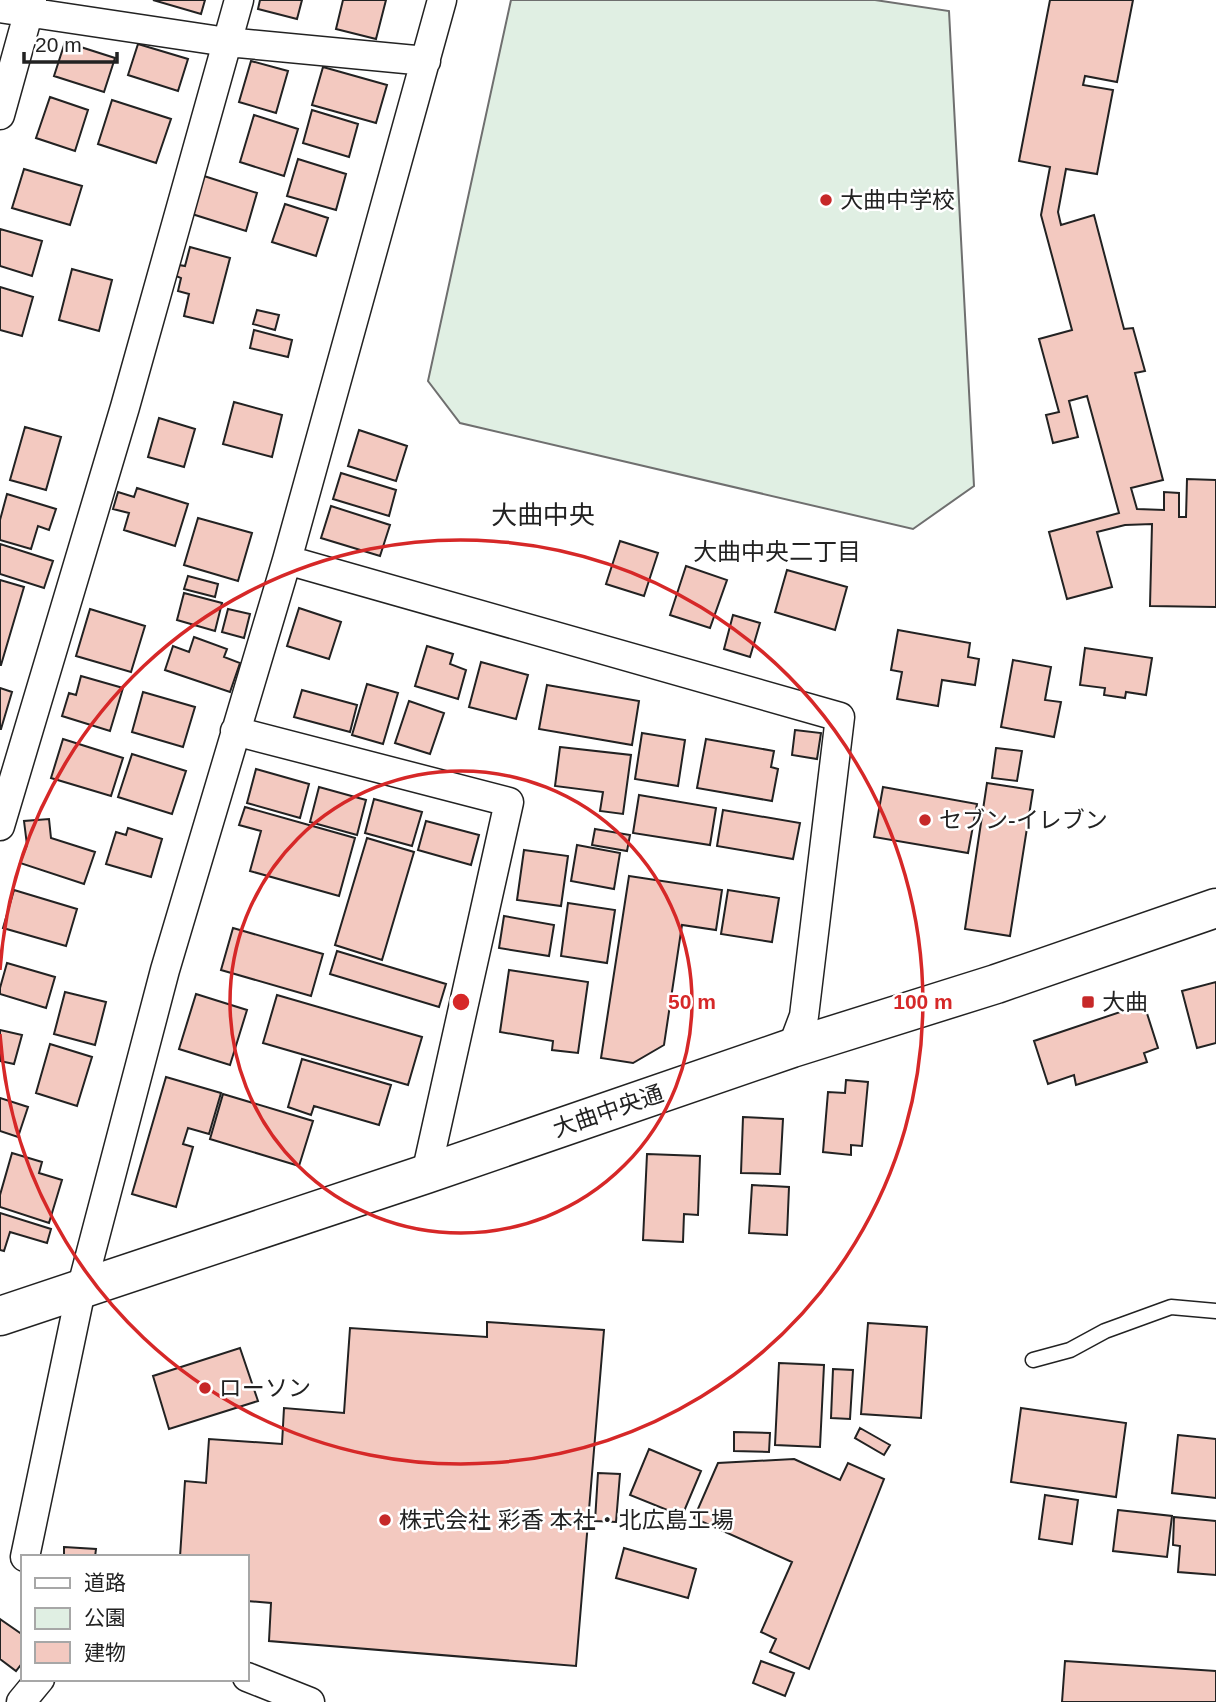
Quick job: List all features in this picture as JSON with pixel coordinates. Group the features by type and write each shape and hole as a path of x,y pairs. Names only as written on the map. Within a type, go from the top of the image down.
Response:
{"main road":[{"name":"大曲中央通","path":"0,1317 792,1048 996,984 1216,908"}],"street":[{"path":"0,826 125,407 239,0"},
{"path":"25,1555 81,1290 164,970 287,560 442,0"},
{"path":"0,115 31,6"},
{"path":"0,8 31,6 227,42 426,61"},
{"path":"287,560 841,717 804,1016 792,1048"},
{"path":"235,731 509,802 426,1174"},
{"path":"248,1677 310,1702"},
{"path":"21,1702 38,1681"}],"lane":[{"path":"1033,1360 1070,1350 1105,1331 1171,1307 1216,1311"}],"green space":[{"path":"511,0 875,0 949,11 974,486 913,529 460,423 428,381"}],"building":[{"path":"153,0 205,0 201,14"},
{"path":"260,0 302,0 297,19 258,9"},
{"path":"343,0 386,0 376,39 336,29"},
{"path":"1050,0 1133,0 1117,82 1085,76 1083,85 1113,90 1097,174 1066,169 1058,212 1061,225 1094,215 1124,329 1133,328 1145,371 1135,373 1163,480 1131,488 1137,509 1164,510 1164,492 1179,493 1179,517 1186,517 1187,479 1216,480 1216,607 1150,606 1152,524 1125,525 1097,532 1112,587 1067,599 1049,532 1119,513 1087,396 1069,401 1078,437 1053,443 1046,415 1059,412 1039,339 1072,330 1041,215 1050,167 1019,161"},
{"path":"65,42 115,58 104,92 54,76"},
{"path":"138,44 188,59 178,91 128,75"},
{"path":"251,61 288,71 276,113 239,102"},
{"path":"323,67 387,85 376,123 312,105"},
{"path":"50,97 88,110 75,151 36,138"},
{"path":"112,100 171,119 156,163 98,144"},
{"path":"312,110 358,124 349,157 303,143"},
{"path":"254,115 298,129 284,176 240,162"},
{"path":"298,159 346,174 336,210 287,196"},
{"path":"24,169 82,186 70,225 12,208"},
{"path":"204,176 257,193 246,231 192,214"},
{"path":"285,204 328,218 316,256 272,242"},
{"path":"0,229 42,241 32,276 0,266"},
{"path":"190,247 230,258 213,323 184,316 189,294 178,291 181,278 176,276 179,265 185,266"},
{"path":"72,269 112,280 99,331 59,320"},
{"path":"0,287 33,297 22,336 0,330"},
{"path":"257,310 279,315 275,330 253,324"},
{"path":"254,330 292,340 288,357 250,348"},
{"path":"234,402 282,415 272,457 223,444"},
{"path":"159,418 195,429 184,467 148,457"},
{"path":"25,427 61,437 46,490 10,480"},
{"path":"359,430 407,446 396,481 348,466"},
{"path":"341,473 396,490 389,516 333,499"},
{"path":"137,488 188,504 175,546 124,530 129,513 113,509 118,492 134,497"},
{"path":"7,494 56,509 49,530 38,526 31,549 0,540 0,520"},
{"path":"331,506 390,525 380,556 321,538"},
{"path":"198,518 252,533 238,581 184,565"},
{"path":"620,541 658,553 644,596 606,584"},
{"path":"0,544 53,561 44,588 0,574"},
{"path":"686,566 727,580 710,628 670,615"},
{"path":"787,570 847,587 835,630 775,612"},
{"path":"188,576 218,584 215,597 184,589"},
{"path":"0,580 24,587 1,665 0,665"},
{"path":"184,593 222,603 215,631 177,620"},
{"path":"299,608 341,622 329,659 287,646"},
{"path":"90,609 145,626 131,672 76,656"},
{"path":"228,609 250,614 244,638 222,632"},
{"path":"733,615 760,623 750,657 724,649"},
{"path":"898,630 970,643 968,657 979,659 975,685 942,680 938,706 897,699 902,672 891,670"},
{"path":"194,637 227,649 224,657 240,663 230,692 165,670 173,646 189,652"},
{"path":"427,646 453,654 450,664 466,670 458,699 415,686"},
{"path":"1085,648 1152,658 1146,695 1126,692 1125,698 1104,695 1105,688 1080,685"},
{"path":"1013,660 1051,667 1045,700 1061,702 1054,737 1001,727"},
{"path":"481,662 528,675 516,719 469,707"},
{"path":"81,676 123,688 110,731 62,716 69,693 76,695"},
{"path":"367,684 398,693 383,744 352,735"},
{"path":"547,685 639,701 632,745 539,729"},
{"path":"0,688 12,692 1,729 0,729"},
{"path":"302,690 357,705 350,732 294,717"},
{"path":"143,692 195,707 183,747 132,732"},
{"path":"409,701 444,713 430,754 395,743"},
{"path":"795,730 821,733 817,759 792,755"},
{"path":"642,733 685,740 678,786 635,779"},
{"path":"63,739 123,758 111,796 51,778"},
{"path":"706,739 774,751 771,767 778,769 772,801 697,788"},
{"path":"560,747 631,755 623,814 600,811 603,792 555,786"},
{"path":"996,748 1022,751 1017,781 992,778"},
{"path":"132,754 186,771 172,814 118,797"},
{"path":"256,769 309,784 300,818 247,803"},
{"path":"987,783 1033,790 1010,936 965,929"},
{"path":"319,787 366,800 357,835 310,822"},
{"name":"セブン-イレブン","path":"883,787 977,804 968,853 874,837"},
{"path":"639,795 716,808 710,845 633,833"},
{"path":"374,799 422,812 412,846 365,833"},
{"path":"245,807 355,838 339,896 250,871 261,831 239,825"},
{"path":"723,810 800,823 793,859 717,846"},
{"path":"49,819 51,838 95,852 84,884 20,863 27,845 24,821"},
{"path":"426,821 479,835 471,865 418,850"},
{"path":"128,828 162,839 151,877 106,864 116,832 126,835"},
{"path":"595,829 630,835 627,851 592,845"},
{"path":"367,838 414,852 382,960 335,945"},
{"path":"577,845 620,853 614,889 571,881"},
{"path":"524,850 568,856 561,906 517,900"},
{"path":"629,876 722,890 716,930 682,925 664,1045 633,1063 601,1058"},
{"path":"14,890 77,909 66,946 3,928"},
{"path":"728,890 779,898 772,942 721,934"},
{"path":"568,903 615,910 607,963 561,956"},
{"path":"504,916 554,925 549,956 499,948"},
{"path":"233,928 323,954 311,996 221,970"},
{"path":"337,951 446,984 439,1007 330,974"},
{"path":"7,963 55,977 46,1008 0,994"},
{"path":"509,970 588,982 578,1053 552,1050 553,1041 500,1032"},
{"path":"1216,982 1216,1043 1197,1048 1182,991"},
{"path":"65,992 106,1002 95,1045 54,1034"},
{"path":"196,994 247,1010 230,1065 179,1049"},
{"path":"277,995 422,1037 408,1085 263,1043"},
{"path":"1144,1004 1158,1048 1144,1053 1147,1062 1076,1085 1074,1075 1048,1084 1034,1041"},
{"path":"0,1030 22,1035 14,1064 0,1061"},
{"path":"50,1044 92,1057 77,1106 36,1093"},
{"path":"302,1059 391,1085 379,1125 314,1106 311,1115 288,1107"},
{"path":"166,1077 221,1093 209,1134 188,1128 183,1144 193,1147 176,1207 132,1194"},
{"path":"846,1080 868,1082 862,1146 851,1145 851,1155 823,1152 828,1092 845,1093"},
{"path":"223,1094 313,1121 299,1166 210,1139"},
{"path":"0,1098 28,1107 18,1137 0,1131"},
{"path":"743,1117 783,1119 780,1174 741,1173"},
{"path":"12,1153 42,1162 39,1173 62,1180 49,1223 0,1207 0,1195"},
{"path":"647,1154 700,1156 698,1215 684,1214 683,1242 643,1240"},
{"path":"752,1185 789,1187 787,1235 749,1233"},
{"path":"0,1213 51,1229 47,1243 10,1232 4,1251 0,1250"},
{"name":"株式会社 彩香 本社・北広島工場","path":"487,1322 604,1330 576,1666 269,1641 271,1603 248,1601 248,1555 180,1555 185,1481 206,1483 209,1439 282,1444 284,1408 344,1413 350,1328 487,1337"},
{"path":"868,1323 927,1327 921,1418 861,1414"},
{"name":"ローソン","path":"240,1348 258,1401 169,1429 153,1376"},
{"path":"779,1363 824,1365 820,1447 775,1445"},
{"path":"833,1369 853,1370 850,1419 831,1418"},
{"path":"1021,1408 1126,1423 1116,1497 1011,1482"},
{"path":"860,1428 890,1445 884,1455 855,1438"},
{"path":"734,1432 770,1433 769,1452 734,1451"},
{"path":"1178,1435 1216,1439 1216,1498 1172,1493"},
{"path":"649,1449 701,1471 682,1516 630,1495"},
{"path":"794,1459 840,1480 848,1463 884,1479 809,1669 770,1652 776,1639 761,1632 792,1562 694,1518 718,1463"},
{"path":"598,1473 620,1474 616,1522 595,1521"},
{"path":"1045,1495 1078,1500 1072,1544 1039,1539"},
{"path":"1118,1510 1172,1516 1167,1557 1113,1551"},
{"path":"1174,1517 1216,1521 1216,1575 1178,1572 1180,1546 1173,1545"},
{"path":"64,1547 96,1549 95,1555 64,1555"},
{"path":"624,1548 696,1569 688,1598 616,1578"},
{"path":"0,1619 21,1634 21,1665 16,1671 0,1659"},
{"path":"761,1661 794,1673 785,1696 753,1683"},
{"path":"1065,1661 1216,1671 1216,1702 1062,1702"}],"place":[{"name":"大曲中学校","path":"826,200"},
{"name":"セブン-イレブン","path":"925,820"},
{"name":"大曲","path":"1088,1002"},
{"name":"ローソン","path":"205,1388"},
{"name":"株式会社 彩香 本社・北広島工場","path":"385,1520"}],"district":[{"name":"大曲中央","path":"543,515"},
{"name":"大曲中央二丁目","path":"777,551"}]}
